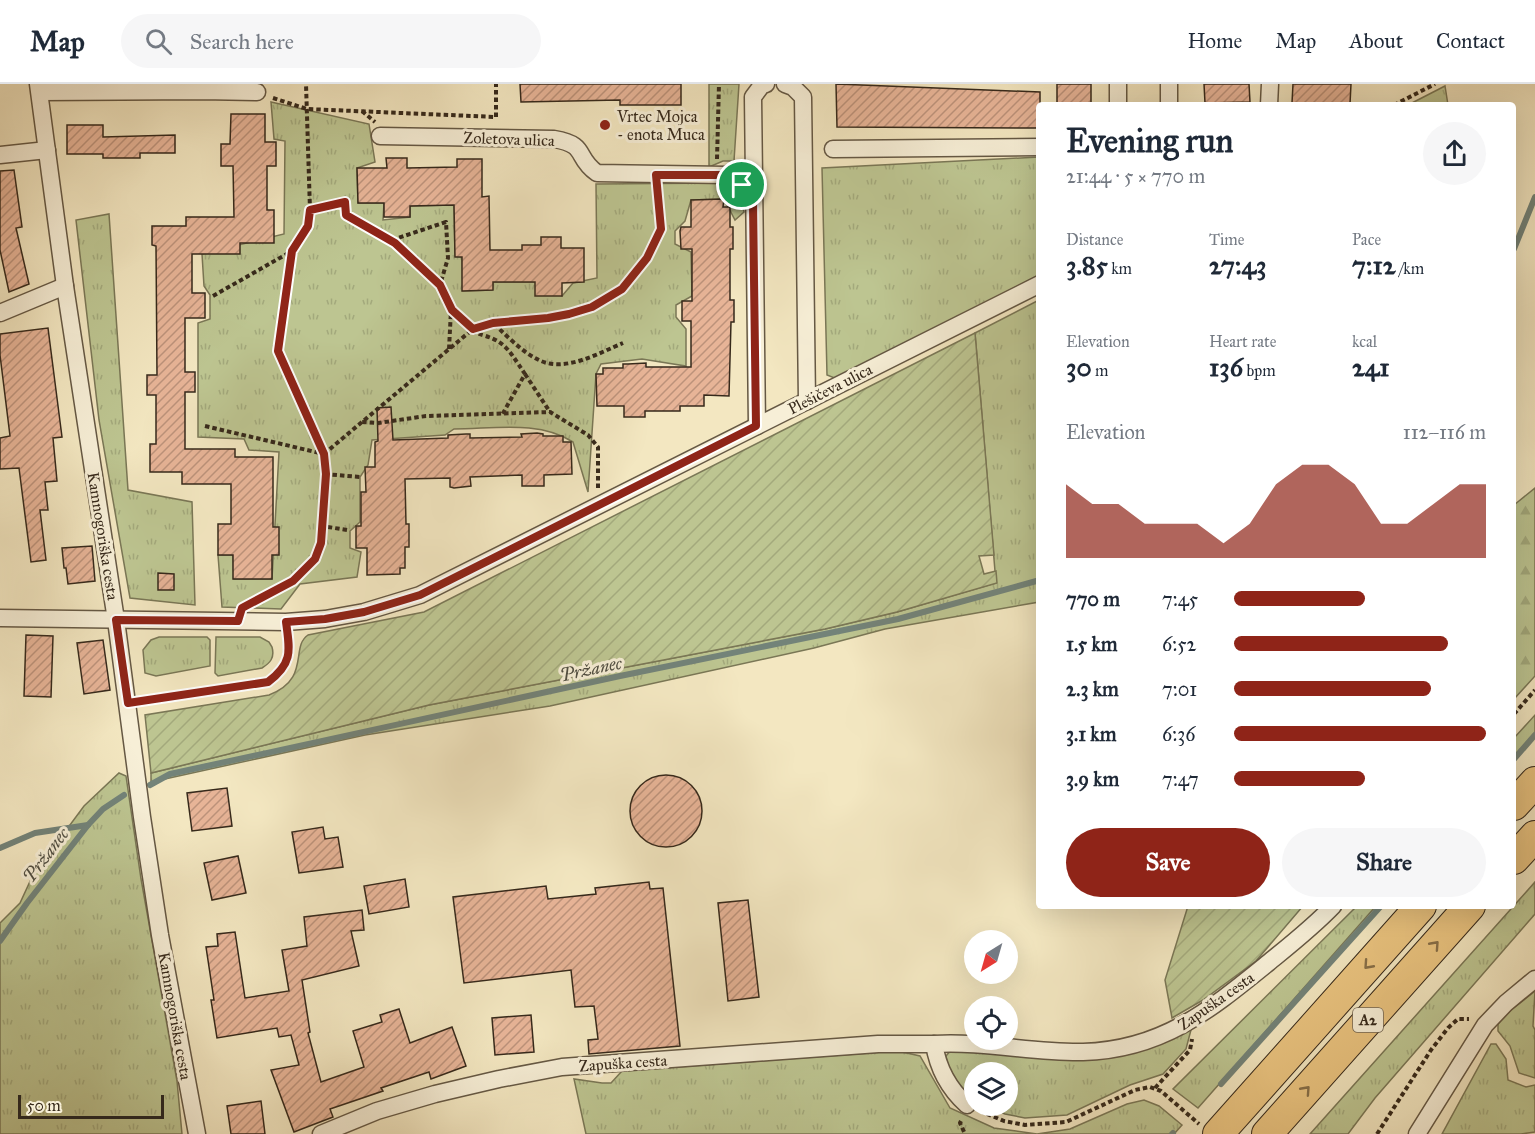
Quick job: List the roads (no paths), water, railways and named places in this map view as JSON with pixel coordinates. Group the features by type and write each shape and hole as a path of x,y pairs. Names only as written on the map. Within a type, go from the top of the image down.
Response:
{"highway":[{"path":"1516,803 1535,782"},
{"path":"1516,857 1535,836"},
{"name":"A2","path":"1210,1130 1418,909"},
{"name":"A2","path":"1267,1134 1467,909"}],"street":[{"path":"756,426 753,97 762,85 766,84"},
{"path":"785,84 793,87 803,97 807,401"},
{"path":"1118,84 1118,102"},
{"path":"1169,84 1169,102"},
{"path":"1269,102 1270,84"},
{"name":"Kamnogoriška cesta","path":"196,1134 162,947 142,818 128,703 65,286 39,88 257,92"},
{"name":"Zoletova ulica","path":"380,136 554,139 571,142 579,149 588,166 597,173 726,175 742,185 753,204"},
{"path":"833,149 1036,147"},
{"path":"0,154 47,150"},
{"path":"0,313 65,286"},
{"name":"Plešičeva ulica","path":"0,618 286,622 325,619 364,612 420,595 1036,286"},
{"name":"Zapuška cesta","path":"321,1134 377,1111 499,1079 562,1067 878,1044 958,1042 1082,1052 1124,1047 1176,1030 1199,1016 1296,940 1330,909"},
{"path":"1417,1134 1485,1025 1506,1003 1535,979"},
{"path":"934,1044 944,1077 964,1102"}],"lane":[{"path":"128,703 268,682 283,669 287,662 289,645 286,622"}],"waterway":[{"name":"Pržanec","path":"1516,244 1535,197"},
{"name":"Pržanec","path":"150,785 170,774 620,676 898,619 1036,581"},
{"path":"1516,757 1535,735"},
{"name":"Pržanec","path":"0,941 88,825 103,809 124,795"},
{"path":"0,848 35,833 88,825"},
{"path":"1221,1084 1378,909"}],"place":[{"name":"Vrtec Mojca - enota Muca","path":"605,125"}]}
